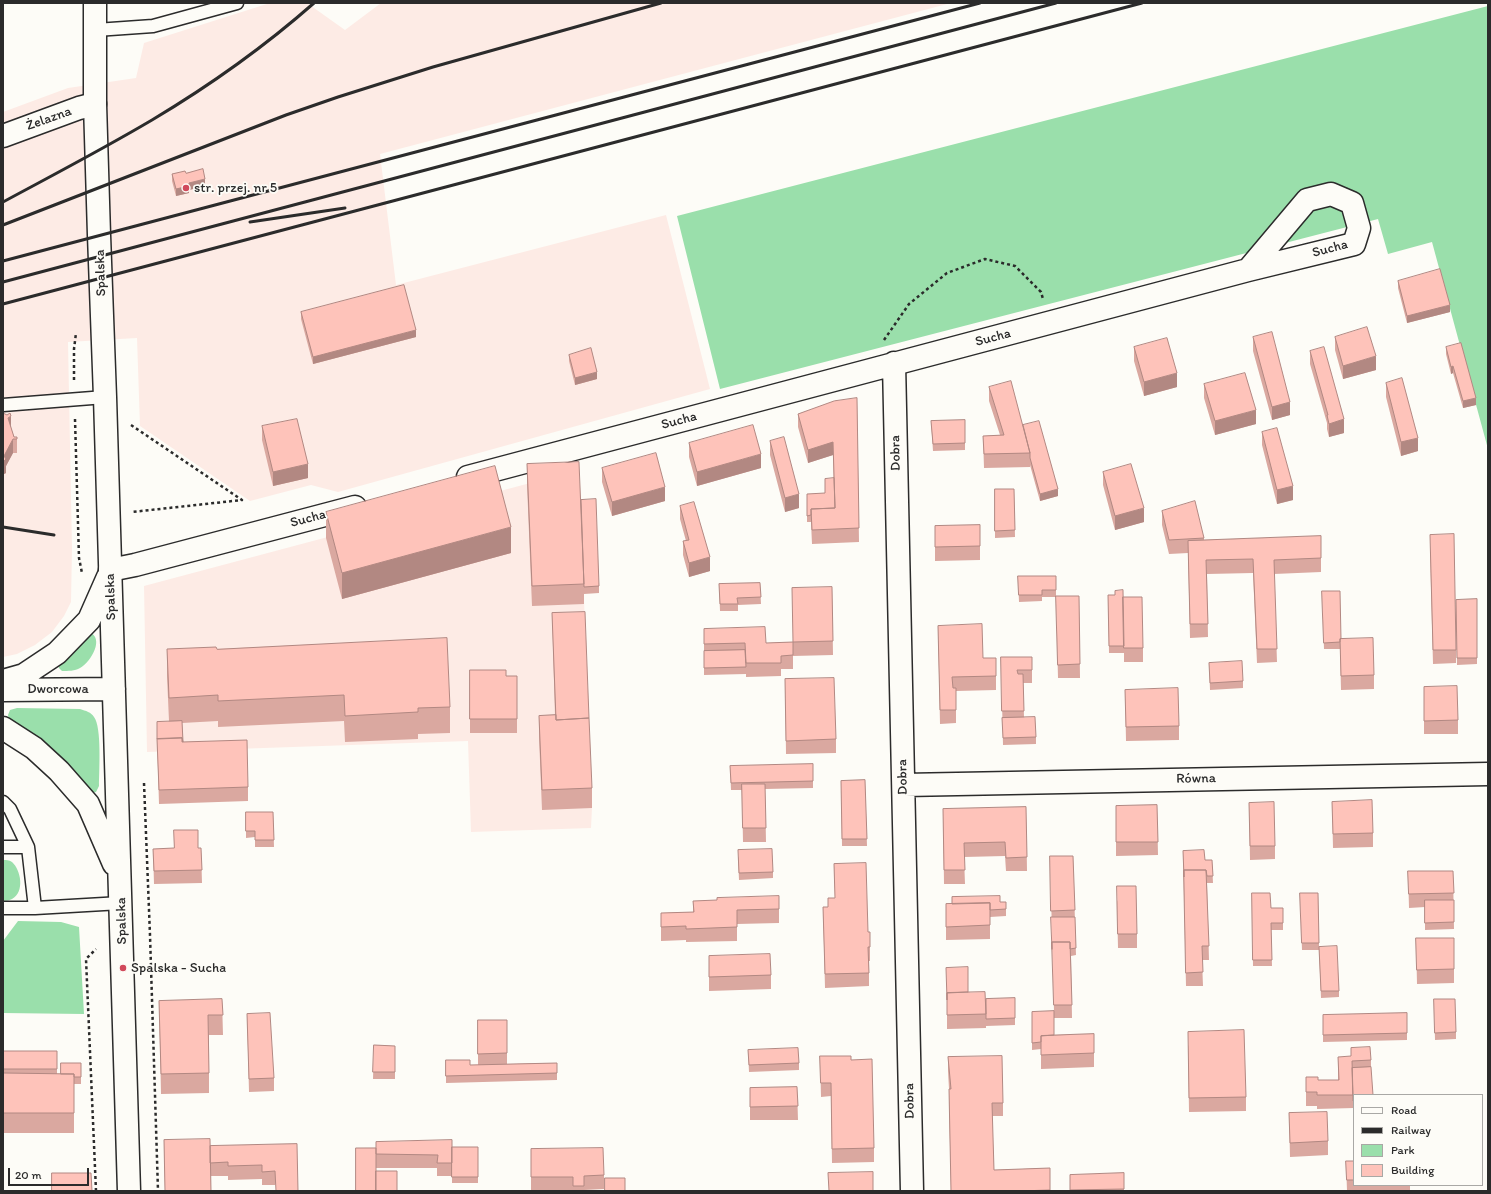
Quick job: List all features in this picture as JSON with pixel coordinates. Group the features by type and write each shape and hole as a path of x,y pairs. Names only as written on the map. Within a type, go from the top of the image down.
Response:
{"street":[{"name":"Spalska","path":"95,3 95,104 129,1191"},
{"name":"Żelazna","path":"3,136 79,108 95,104"},
{"name":"Sucha","path":"452,481 894,363 1248,270 1354,244 1359,228 1352,203 1331,194 1307,200 1248,270"},
{"name":"Dobra","path":"894,363 912,1191"},
{"name":"Sucha","path":"110,570 143,563 375,502"},
{"path":"3,681 24,675 57,653 89,620 110,570"},
{"name":"Dworcowa","path":"3,690 114,689"},
{"path":"3,728 34,748 60,771 88,804 120,879"},
{"name":"Równa","path":"904,785 1488,774"}],"lane":[{"path":"96,30 153,26 237,3"},
{"path":"3,405 105,397"},
{"path":"3,802 10,808 28,847 35,908"},
{"path":"3,847 28,847"},
{"path":"3,908 35,908 121,903"}],"path":[{"path":"883,341 909,304 948,273 985,259 1015,266 1041,292 1050,323"},
{"path":"77,328 74,349 74,399 79,558 84,578"},
{"path":"78,515 242,500 130,424"},
{"path":"144,778 158,1191"},
{"path":"96,904 96,949 86,959 96,1191"}],"shaded area":[{"path":"270,3 307,3 345,30 381,3 951,3 380,154 396,285 666,215 710,389 338,492 311,485 250,501 140,426 137,338 68,342 72,548 71,602 64,616 52,632 35,645 17,654 3,657 3,112 68,88 136,78 144,43"},
{"path":"579,470 592,808 591,828 471,832 468,741 147,752 144,586"}],"green space":[{"path":"1488,6 1488,449 1432,242 1388,254 1378,219 720,389 677,216"},
{"path":"89,632 94,635 96,639 95,650 92,656 80,668 62,671 58,664"},
{"path":"17,708 80,709 93,715 97,722 100,760 99,786 96,792 92,793 9,721 8,715 10,710"},
{"path":"3,860 12,862 18,870 20,881 19,891 16,896 7,901 3,901"},
{"path":"18,921 61,922 79,927 84,1014 3,1013 3,941"}],"building":[{"path":"203,169 205,179 189,183 189,186 176,189 172,174 185,171 186,173"},
{"path":"1440,269 1450,305 1407,316 1398,281"},
{"path":"404,285 416,330 313,357 301,312"},
{"path":"1367,327 1376,356 1343,366 1335,337"},
{"path":"1272,332 1290,402 1272,407 1253,337"},
{"path":"1167,338 1177,373 1144,382 1134,347"},
{"path":"1461,343 1476,398 1463,401 1453,366 1451,367 1446,347"},
{"path":"1324,347 1344,419 1329,424 1328,415 1310,351"},
{"path":"591,348 597,372 575,378 569,355"},
{"path":"1245,373 1256,410 1215,421 1204,384"},
{"path":"1402,378 1418,438 1401,442 1386,383"},
{"path":"1011,381 1030,453 984,454 983,436 1004,435 989,387"},
{"path":"857,398 859,528 812,530 811,509 835,508 833,442 808,450 798,414 834,401"},
{"path":"3,413 7,415 10,413 11,416 8,418 14,437 17,437 17,439 13,439 4,456 6,459 4,461 3,459"},
{"path":"297,419 308,464 273,472 262,426"},
{"path":"965,420 965,443 933,444 931,421"},
{"path":"1039,421 1058,489 1040,494 1023,425"},
{"path":"753,425 761,454 697,472 689,443"},
{"path":"1277,428 1293,486 1277,490 1262,432"},
{"path":"784,437 799,494 785,498 770,441"},
{"path":"656,453 665,487 612,502 602,468"},
{"path":"579,462 584,584 532,586 527,464"},
{"path":"1131,464 1144,508 1115,516 1103,472"},
{"path":"495,466 511,527 342,573 326,512"},
{"path":"834,478 835,508 811,509 811,515 807,516 807,494 825,493 825,479"},
{"path":"995,489 1014,489 1015,530 995,531"},
{"path":"596,499 599,586 584,587 581,500"},
{"path":"1195,501 1204,538 1169,540 1162,511"},
{"path":"694,502 710,557 689,563 683,541 689,540 680,506"},
{"path":"980,525 980,546 935,547 935,526"},
{"path":"1454,534 1456,650 1433,650 1430,535"},
{"path":"1321,536 1321,558 1274,560 1277,649 1257,649 1253,559 1206,560 1208,624 1190,624 1188,541"},
{"path":"1018,576 1056,576 1056,590 1042,590 1042,595 1019,595"},
{"path":"760,583 761,597 737,598 738,604 720,604 719,584"},
{"path":"832,587 833,641 793,642 792,588"},
{"path":"1123,590 1124,646 1109,646 1108,595 1115,595 1115,591"},
{"path":"1322,591 1340,591 1340,642 1324,643"},
{"path":"1056,596 1079,596 1080,664 1058,665"},
{"path":"1123,597 1142,597 1143,648 1124,648"},
{"path":"1477,599 1477,658 1457,658 1456,600"},
{"path":"585,612 589,718 556,720 552,613"},
{"path":"982,624 983,658 996,658 996,676 952,677 953,688 956,688 956,710 940,710 938,626"},
{"path":"765,627 766,643 793,642 793,655 781,656 781,663 746,663 745,643 704,644 704,629"},
{"path":"447,638 450,707 418,708 418,712 345,716 344,695 218,701 218,695 169,698 167,649 216,647 217,649"},
{"path":"1373,638 1374,675 1341,676 1340,639"},
{"path":"745,650 746,667 704,668 704,651"},
{"path":"1001,657 1032,657 1032,670 1017,670 1018,674 1023,674 1024,711 1002,711"},
{"path":"1242,661 1243,681 1210,683 1209,663"},
{"path":"470,670 506,670 506,676 517,676 517,719 470,719"},
{"path":"834,678 836,739 786,741 785,679"},
{"path":"1457,686 1458,720 1424,721 1424,687"},
{"path":"1178,688 1179,726 1126,727 1125,690"},
{"path":"556,715 556,720 589,718 592,788 542,790 539,716"},
{"path":"1035,717 1036,737 1003,738 1002,718"},
{"path":"182,721 183,742 182,738 157,739 157,722"},
{"path":"182,738 182,742 247,740 248,787 159,790 157,739"},
{"path":"813,764 813,781 731,783 730,766"},
{"path":"865,780 867,839 842,839 841,781"},
{"path":"742,784 765,784 766,828 743,828"},
{"path":"1372,800 1373,833 1333,834 1332,802"},
{"path":"1274,802 1275,846 1250,846 1249,803"},
{"path":"1157,805 1158,842 1116,842 1116,806"},
{"path":"1026,807 1027,857 1006,858 1005,842 964,843 965,870 944,870 943,809"},
{"path":"246,812 273,812 274,840 255,840 255,831 246,831"},
{"path":"174,830 198,830 198,848 201,848 202,870 154,871 153,849 174,848"},
{"path":"772,849 773,872 739,873 738,850"},
{"path":"1204,850 1205,860 1212,860 1213,876 1207,876 1206,870 1184,870 1184,877 1183,851"},
{"path":"1050,856 1073,856 1075,910 1051,911"},
{"path":"866,863 868,932 870,932 870,947 868,947 869,973 825,974 823,907 828,907 828,898 835,898 834,864"},
{"path":"1184,870 1206,870 1209,946 1202,946 1203,972 1186,973"},
{"path":"1408,871 1453,871 1454,893 1409,894"},
{"path":"1117,886 1136,886 1137,934 1118,934"},
{"path":"1252,893 1270,893 1271,908 1283,908 1283,923 1271,923 1272,960 1253,960"},
{"path":"1300,893 1318,893 1319,943 1302,943"},
{"path":"779,896 779,909 737,910 737,927 686,929 686,926 661,927 661,913 694,912 693,901 717,900 717,898"},
{"path":"1000,896 1000,902 1006,902 1006,909 990,910 990,903 952,904 952,897"},
{"path":"1425,900 1454,900 1454,922 1425,923"},
{"path":"990,903 990,925 946,927 946,904"},
{"path":"1051,917 1075,917 1076,948 1070,949 1070,942 1052,942 1052,949"},
{"path":"1416,938 1454,938 1454,969 1417,970"},
{"path":"1052,942 1070,942 1072,1005 1054,1005"},
{"path":"1337,946 1339,991 1321,991 1319,947"},
{"path":"770,954 771,975 709,977 709,956"},
{"path":"968,967 968,992 947,993 947,1000 946,968"},
{"path":"985,992 986,1014 947,1015 947,993"},
{"path":"1015,998 1015,1018 986,1019 986,999"},
{"path":"222,999 223,1015 208,1015 209,1073 161,1074 159,1001"},
{"path":"1434,999 1455,999 1456,1032 1435,1033"},
{"path":"1054,1011 1054,1035 1041,1036 1041,1042 1032,1043 1032,1012"},
{"path":"270,1013 274,1078 249,1079 247,1014"},
{"path":"1407,1013 1407,1033 1323,1035 1323,1015"},
{"path":"478,1020 507,1020 507,1053 478,1054"},
{"path":"1244,1030 1246,1097 1189,1098 1188,1032"},
{"path":"1094,1034 1094,1053 1041,1055 1041,1036"},
{"path":"374,1045 395,1046 395,1072 373,1072"},
{"path":"1370,1047 1371,1060 1352,1061 1353,1095 1317,1095 1317,1092 1306,1092 1306,1077 1318,1077 1318,1080 1339,1080 1338,1057 1351,1056 1351,1048"},
{"path":"798,1048 799,1063 749,1065 748,1050"},
{"path":"3,1051 57,1051 57,1069 3,1069"},
{"path":"820,1056 851,1056 851,1060 872,1059 874,1148 832,1149 831,1083 821,1083"},
{"path":"1002,1056 1003,1103 992,1103 994,1170 1050,1168 1050,1190 951,1191 949,1089 951,1089 948,1057"},
{"path":"446,1060 470,1060 470,1065 557,1063 557,1073 446,1076"},
{"path":"61,1063 81,1063 81,1077 74,1077 74,1074 61,1074"},
{"path":"1371,1067 1373,1094 1353,1094 1353,1101 1352,1068"},
{"path":"3,1073 74,1074 74,1113 3,1113"},
{"path":"797,1087 798,1106 750,1107 750,1088"},
{"path":"1327,1112 1328,1141 1290,1143 1289,1113"},
{"path":"210,1139 211,1191 165,1191 164,1140"},
{"path":"452,1140 452,1163 437,1163 438,1155 376,1154 376,1142"},
{"path":"297,1144 298,1191 276,1191 275,1171 262,1172 262,1165 228,1166 228,1162 210,1163 210,1146"},
{"path":"452,1147 478,1147 478,1177 452,1177"},
{"path":"356,1148 376,1148 376,1191 356,1191"},
{"path":"603,1148 604,1175 584,1176 584,1186 573,1186 573,1177 531,1177 531,1149"},
{"path":"1346,1161 1353,1161 1353,1180 1347,1180"},
{"path":"376,1171 397,1171 397,1191 376,1191"},
{"path":"873,1172 873,1191 829,1191 828,1173"},
{"path":"52,1173 91,1173 92,1191 52,1191"},
{"path":"1124,1173 1124,1189 1070,1190 1070,1175"},
{"path":"605,1178 625,1178 625,1191 605,1191"}],"railway":[{"path":"3,202 115,141 194,94 276,35 314,3"},
{"path":"3,225 286,115 338,97 433,67 661,3"},
{"path":"3,261 980,3"},
{"path":"3,282 1056,3"},
{"path":"3,304 1142,3"},
{"path":"250,222 345,208"},
{"path":"3,527 54,535"}],"place":[{"name":"str. przej. nr 5","path":"186,188"},
{"name":"Spalska - Sucha","path":"123,968"}]}
